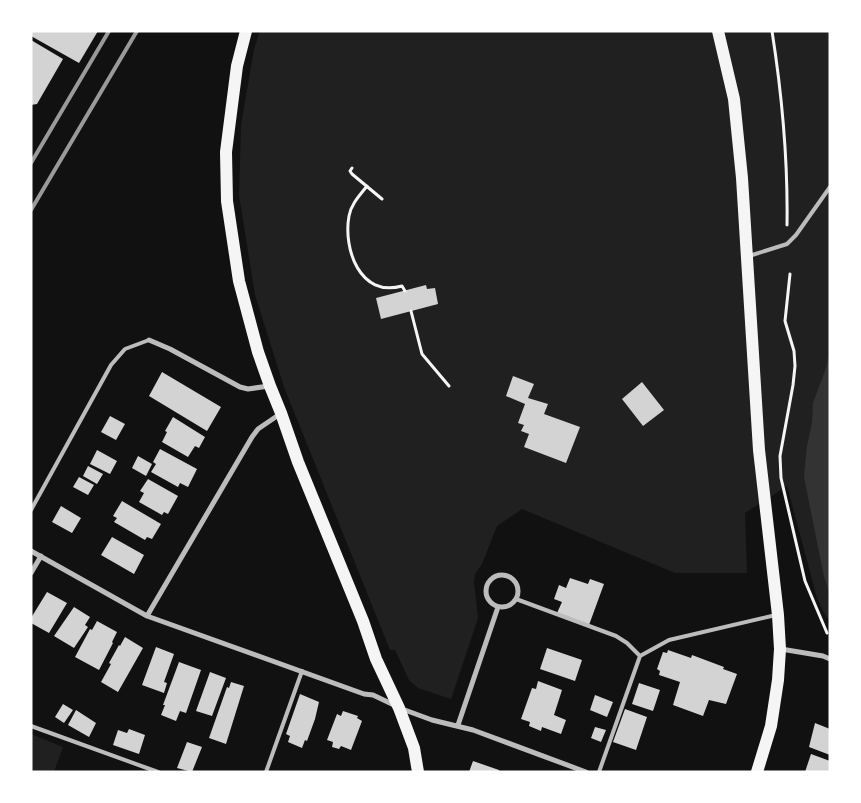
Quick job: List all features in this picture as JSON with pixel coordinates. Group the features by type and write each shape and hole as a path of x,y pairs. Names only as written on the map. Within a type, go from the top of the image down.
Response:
{"main road":[{"path":"246,31 238,66 227,143 227,201 239,281 258,352 270,386 298,462 363,621 376,660 399,708 414,748 418,772"},
{"path":"718,31 734,98 742,178 758,450 778,614 780,649 778,680 771,726 757,772"}],"street":[{"path":"149,340 240,386 248,389 270,386"},
{"path":"147,616 252,437 258,428 281,413"},
{"path":"31,551 147,616 364,694 373,695 399,708 432,720 458,725 586,772"},
{"path":"31,573 41,556"},
{"path":"504,575 514,580 518,589 516,600 508,606 498,607 489,601 486,591 490,581 504,575"},
{"path":"458,725 498,607"},
{"path":"780,649 823,656 830,659"}],"lane":[{"path":"747,257 787,244 796,235 830,187"},
{"path":"31,510 110,365 125,349 149,340"},
{"path":"516,600 616,636 627,643 640,656"},
{"path":"599,772 640,656 669,640 778,614"},
{"path":"266,772 302,671"},
{"path":"31,726 158,772"}],"path":[{"path":"772,31 779,74 788,186 787,225"},
{"path":"352,168 350,171 352,174 382,199"},
{"path":"367,186 354,202 349,215 348,234 351,254 356,267 372,284 388,288 402,286 405,291"},
{"path":"790,274 785,321 794,351 795,366 780,456 781,478 805,581 827,632"},
{"path":"412,311 422,354 449,386"}],"shaded area":[{"path":"260,31 830,31 830,621 817,598 787,486 745,513 747,573 675,573 522,509 497,526 482,564 475,574 474,582 478,618 451,699 418,688 409,680 395,650 390,650 284,387 255,295 239,195 241,125 254,49"},
{"path":"830,351 830,594 824,577 804,477 813,403"},
{"path":"31,734 63,747 54,772 31,772"}],"building":[{"path":"31,31 98,31 79,63 31,36"},
{"path":"31,40 63,59 37,104 31,105"},
{"path":"426,285 427,289 435,288 438,304 381,319 376,298"},
{"path":"162,372 221,407 207,431 149,396"},
{"path":"513,376 534,384 528,398 548,404 544,414 580,427 566,463 524,447 529,434 521,431 524,425 518,423 525,404 506,396"},
{"path":"642,382 664,410 643,426 622,399"},
{"path":"110,416 125,424 116,440 101,432"},
{"path":"173,417 205,437 199,448 195,446 188,457 162,442 167,432 165,431"},
{"path":"160,449 197,469 188,487 180,483 178,487 151,472 156,464 153,462"},
{"path":"97,450 117,461 110,474 90,464"},
{"path":"138,456 152,464 146,476 132,468"},
{"path":"88,466 103,474 97,484 83,476"},
{"path":"79,477 94,485 88,495 73,487"},
{"path":"148,479 178,496 168,514 164,512 162,515 139,502 144,493 140,491"},
{"path":"122,501 161,524 152,539 147,537 145,540 114,522 117,518 113,516"},
{"path":"61,506 81,518 72,533 52,522"},
{"path":"112,537 144,555 134,574 101,555"},
{"path":"570,578 588,584 590,579 604,584 589,625 557,613 562,602 554,599 559,585 566,588"},
{"path":"47,592 67,603 49,633 31,623 31,618"},
{"path":"74,607 90,617 85,625 88,627 74,648 54,636"},
{"path":"97,621 117,632 99,670 75,657 90,629 92,630"},
{"path":"125,637 143,648 118,692 101,682 111,664 109,663"},
{"path":"156,647 174,654 164,682 167,683 164,693 142,685"},
{"path":"547,648 582,660 575,681 540,669"},
{"path":"668,650 691,658 692,655 737,674 726,704 709,700 703,716 673,705 680,682 659,675 660,671 657,669 663,652 667,653"},
{"path":"179,662 201,670 186,713 180,711 176,721 161,715"},
{"path":"210,672 226,678 212,716 196,711"},
{"path":"538,681 562,690 554,715 566,720 561,734 542,727 541,731 529,726 530,722 521,719 532,688 536,689"},
{"path":"231,682 244,686 226,744 209,738 227,687 229,688"},
{"path":"639,683 660,690 653,711 632,704"},
{"path":"300,694 319,702 307,741 305,740 302,748 288,742 290,736 286,734"},
{"path":"595,695 613,702 607,717 590,710"},
{"path":"63,704 73,710 64,723 55,717"},
{"path":"625,709 647,717 636,750 613,742"},
{"path":"76,710 96,723 89,737 68,725"},
{"path":"343,711 358,716 357,718 362,721 351,750 341,746 339,749 332,747 333,742 327,740 337,714 341,716"},
{"path":"815,723 830,729 830,755 809,747"},
{"path":"595,727 606,730 601,742 591,738"},
{"path":"129,729 145,735 139,754 113,745 118,730 127,733"},
{"path":"187,742 202,747 192,772 177,768"},
{"path":"811,754 830,761 830,772 805,772"},
{"path":"473,761 499,770 499,772 469,772"}],"railway":[{"path":"31,163 109,31"},
{"path":"31,210 137,31"}]}
